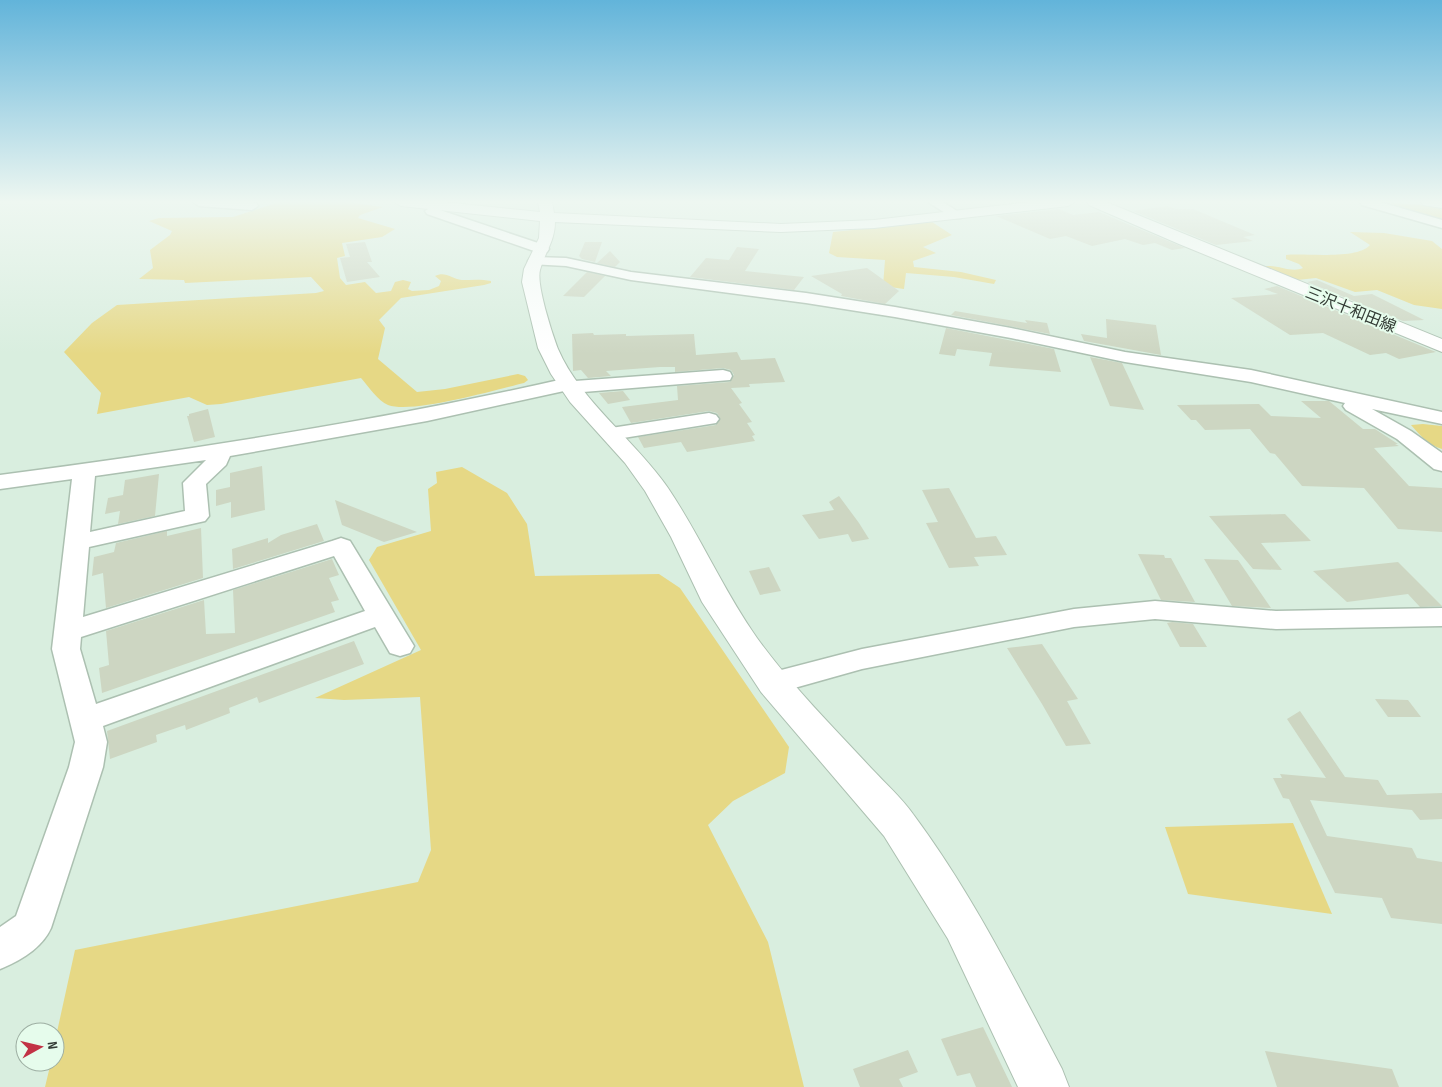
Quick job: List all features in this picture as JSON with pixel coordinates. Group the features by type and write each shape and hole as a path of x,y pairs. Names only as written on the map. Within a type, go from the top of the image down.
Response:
{"street":[{"path":"533,253 631,276 796,296 886,310 1011,333 1125,357 1251,376 1442,418"},
{"name":"三沢十和田線","path":"1213,253 1442,346"},
{"path":"539,255 530,271 533,296 548,348 569,386 633,458 657,490 685,537 717,602 773,683 898,824 908,838 963,925 1044,1087"},
{"path":"0,482 220,451 429,414 569,386 723,376"},
{"path":"1339,395 1354,407 1425,449 1442,464"},
{"path":"611,434 708,419"},
{"path":"77,542 197,516 194,483 218,460 220,451"},
{"path":"0,950 31,928 86,767 91,742 66,649 84,471"},
{"path":"68,631 341,546 400,646"},
{"path":"773,683 862,659 1074,618 1155,610 1276,620 1442,617"},
{"path":"85,720 381,615"}],"shaded area":[{"path":"150,253 344,253 345,256 337,258 340,278 346,285 365,282 376,293 391,291 395,282 403,280 411,282 408,289 412,291 429,290 439,286 441,281 435,276 442,274 462,280 491,281 491,283 484,285 401,298 379,320 385,328 378,359 417,392 445,389 518,374 525,376 528,380 524,383 475,395 416,406 400,407 384,403 361,378 221,404 207,405 189,397 97,414 101,393 64,352 92,323 117,305 324,291 311,277 185,283 184,280 139,279 153,268"},
{"path":"829,253 935,253 913,261 914,267 961,272 996,280 994,284 954,277 906,273 904,289 883,286 885,260 837,257"},
{"path":"1442,253 1442,309 1414,305 1377,290 1355,292 1316,278 1297,280 1266,268 1266,266 1294,270 1303,268 1299,264 1286,259 1286,255"},
{"path":"1411,425 1442,426 1442,449 1428,442"},
{"path":"462,467 507,493 527,524 535,576 659,574 680,588 789,747 785,773 733,801 708,825 768,942 804,1087 45,1087 49,1072 65,1072 65,1022 59,1022 75,950 418,882 431,850 420,697 344,700 315,698 421,650 369,560 377,547 431,531 428,489 437,483 436,472"},
{"path":"1293,823 1332,914 1188,894 1165,827"}],"building":[{"path":"349,253 369,253 372,262 367,262 380,277 347,282 340,258 350,257"},
{"path":"580,253 598,253 595,262 582,259 579,256"},
{"path":"608,253 612,253 620,262 615,267 597,263"},
{"path":"733,253 757,253 745,271 804,277 794,290 690,277 706,258 729,260"},
{"path":"867,268 899,291 885,304 841,296 842,294 811,276"},
{"path":"587,272 605,276 584,297 563,296"},
{"path":"1317,280 1354,296 1372,294 1424,320 1403,321 1307,282"},
{"path":"1277,286 1436,352 1399,359 1386,353 1370,355 1323,333 1290,335 1231,298 1278,294 1264,289"},
{"path":"955,311 1027,323 1025,320 1047,323 1050,334 951,315"},
{"path":"1106,319 1156,325 1161,355 1084,341 1081,334 1107,338"},
{"path":"946,328 1054,349 1061,372 989,366 992,353 957,349 955,356 939,354"},
{"path":"593,333 594,335 626,334 626,336 694,334 696,355 737,352 741,360 775,358 785,382 749,384 750,387 731,388 742,403 739,404 752,422 747,423 755,435 752,436 755,441 687,452 681,442 644,448 638,437 716,425 720,418 717,413 709,411 631,423 622,407 678,400 677,386 730,382 734,375 731,370 723,368 675,372 675,367 660,367 606,371 611,376 588,378 581,370 573,371 572,334"},
{"path":"1090,357 1122,363 1144,410 1110,406"},
{"path":"623,391 630,400 608,404 599,393"},
{"path":"1301,401 1329,401 1363,429 1375,429 1398,444 1395,444 1399,446 1374,448 1409,486 1442,488 1442,532 1398,529 1364,488 1302,486 1275,454 1270,453 1250,429 1205,430 1196,420 1191,420 1177,405 1259,404 1271,416 1321,418"},
{"path":"208,409 215,437 194,442 187,416"},
{"path":"262,466 265,510 231,518 231,502 216,506 216,490 230,487 230,473"},
{"path":"159,474 155,516 118,524 120,511 105,514 108,498 123,495 125,480"},
{"path":"949,488 976,538 996,536 1007,555 974,557 979,566 949,568 926,523 938,522 922,490"},
{"path":"839,496 869,539 852,542 848,534 819,539 802,515 834,510 829,502"},
{"path":"335,500 417,532 384,542 342,525"},
{"path":"1285,514 1311,541 1261,543 1282,570 1253,569 1209,516"},
{"path":"317,524 324,541 233,569 232,549 268,538 268,543 281,535"},
{"path":"201,528 203,578 106,608 103,573 92,576 94,557 114,552 116,543 167,531 167,536"},
{"path":"1138,554 1164,555 1165,558 1171,558 1195,602 1161,600"},
{"path":"332,559 339,575 329,578 339,600 331,602 335,612 102,693 99,668 109,665 106,631 204,600 206,634 235,633 233,590"},
{"path":"1204,559 1238,560 1271,608 1232,606"},
{"path":"1398,562 1442,606 1420,607 1408,594 1347,602 1313,571"},
{"path":"769,567 781,591 760,595 749,571"},
{"path":"1167,623 1193,624 1207,647 1180,647"},
{"path":"354,641 364,664 259,703 257,697 229,708 230,713 186,730 185,725 156,735 157,742 110,759 107,731"},
{"path":"1042,644 1078,699 1067,701 1091,744 1066,746 1007,648"},
{"path":"1375,699 1408,700 1421,717 1388,717"},
{"path":"1300,711 1345,777 1378,780 1387,795 1442,793 1442,819 1420,820 1412,810 1310,800 1327,836 1412,848 1417,858 1442,862 1442,924 1391,918 1382,898 1335,893 1289,799 1283,798 1273,778 1282,778 1280,774 1326,778 1287,719"},
{"path":"983,1027 1012,1087 976,1087 970,1073 957,1076 941,1039"},
{"path":"908,1050 918,1072 899,1079 903,1087 860,1087 853,1069"},
{"path":"1265,1051 1392,1069 1399,1087 1277,1087"}]}
